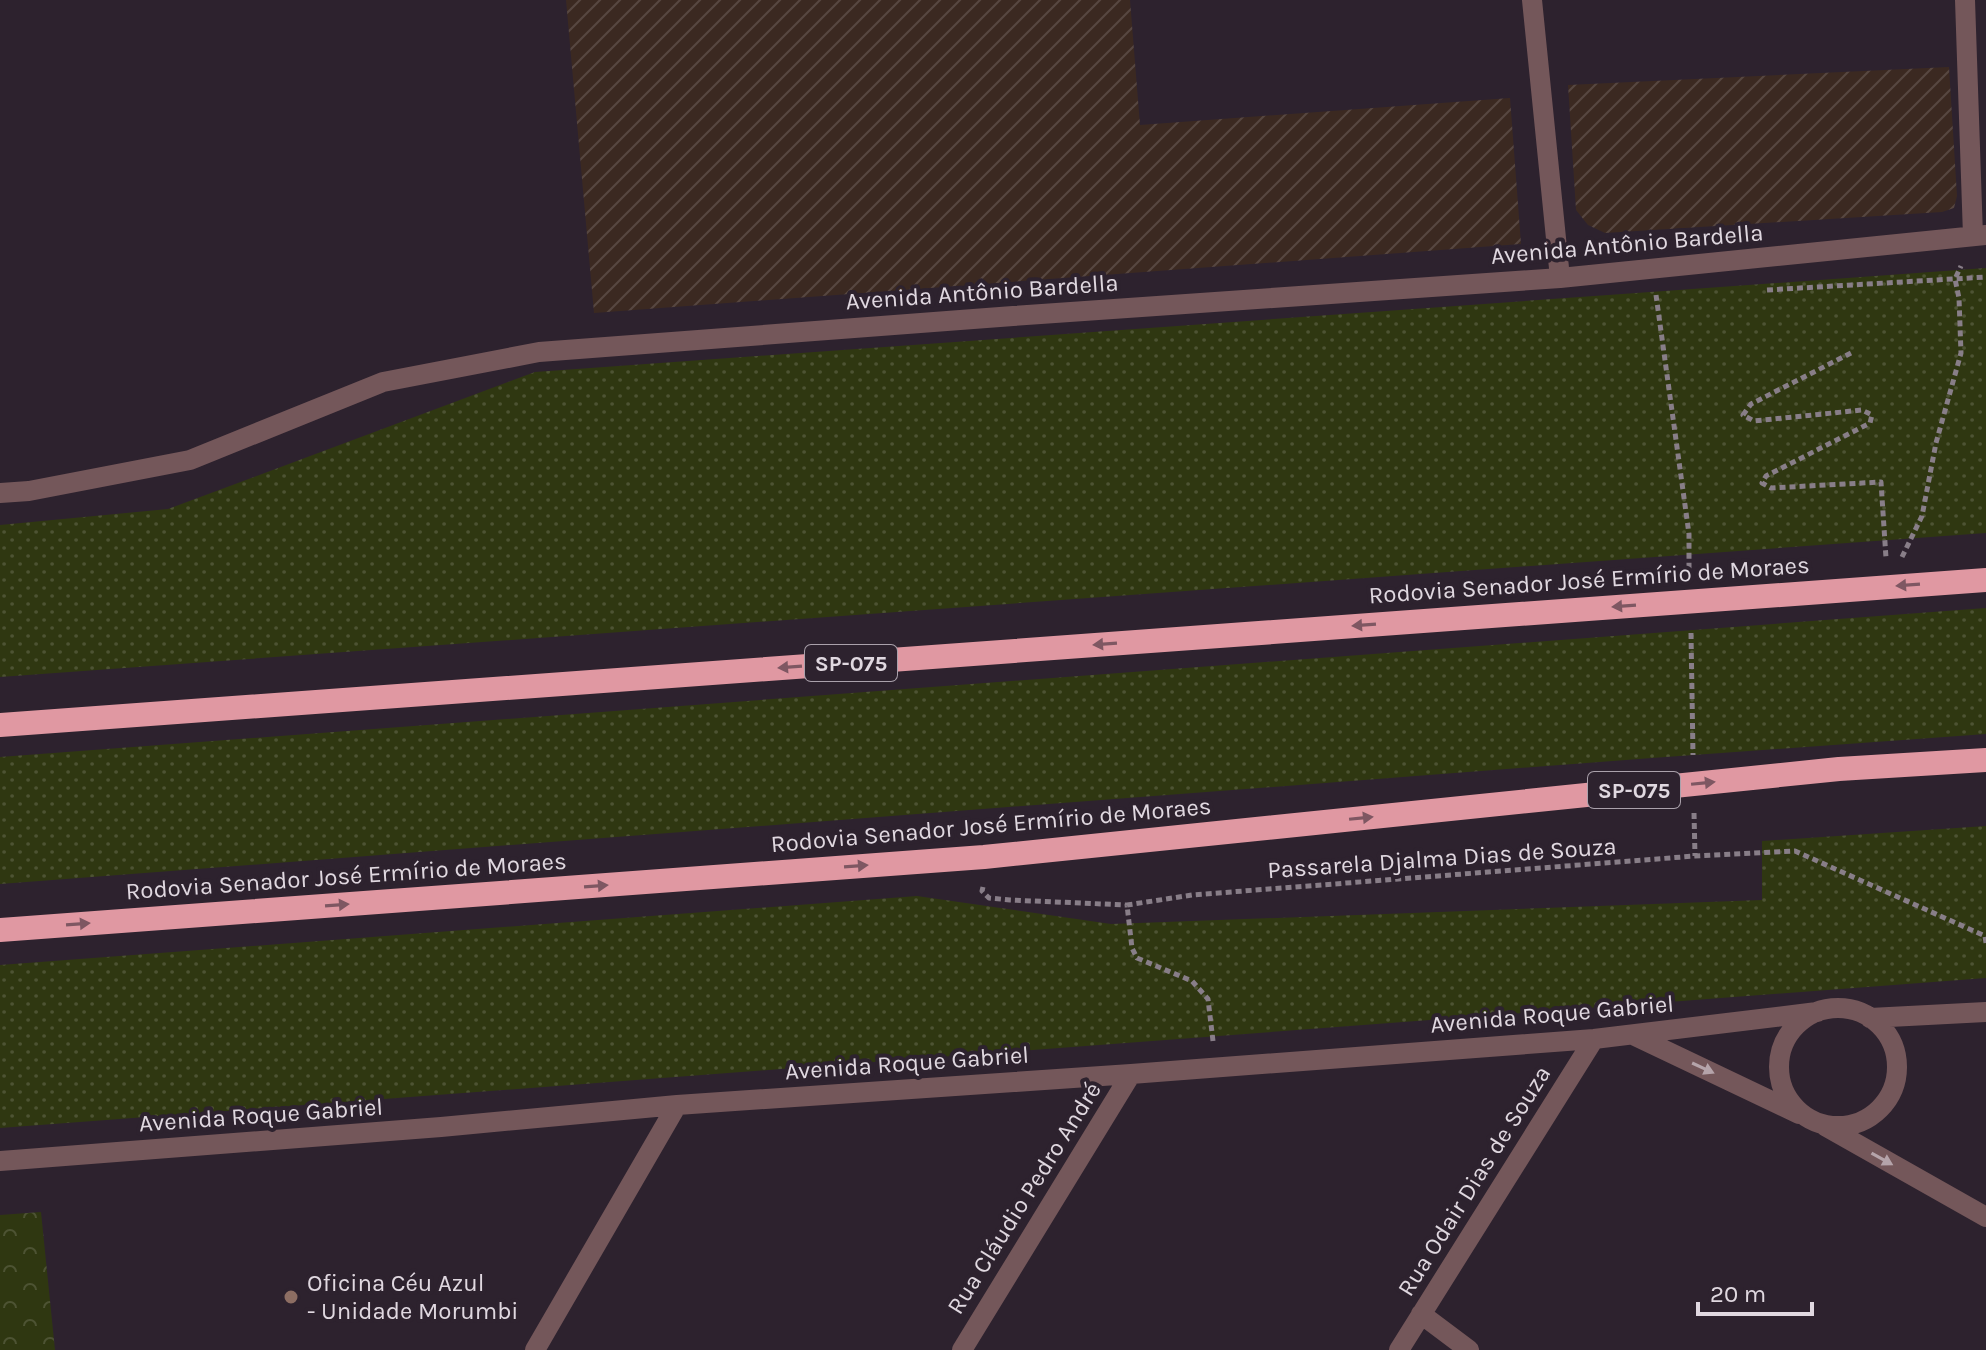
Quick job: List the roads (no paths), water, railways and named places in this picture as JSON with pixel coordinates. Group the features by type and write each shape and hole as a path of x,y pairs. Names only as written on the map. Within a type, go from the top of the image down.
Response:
{"highway":[{"name":"Rodovia Senador José Ermírio de Moraes","path":"0,725 1986,580"},
{"name":"Rodovia Senador José Ermírio de Moraes","path":"0,930 984,857 1839,769 1986,760"},
{"path":"1839,769 1986,776"}],"street":[{"path":"1532,0 1560,278"},
{"path":"1965,0 1979,235"},
{"name":"Avenida Antônio Bardella","path":"0,493 29,491 190,460 383,382 539,352 1560,278 1979,235"},
{"name":"Avenida Roque Gabriel","path":"0,1161 441,1127 677,1105 1594,1039 1835,1008 1854,1010 1870,1018 1986,1012"},
{"path":"1817,1012 1800,1021 1788,1035 1781,1053 1779,1071 1783,1090 1794,1106 1812,1120 1829,1125 1849,1125 1868,1118 1884,1105 1894,1087 1897,1067 1894,1047 1885,1031 1870,1018"},
{"path":"1633,1035 1812,1120 1986,1217"},
{"name":"Rua Odair Dias de Souza","path":"1399,1350 1594,1039"},
{"name":"Rua Cláudio Pedro André","path":"962,1350 1131,1074"},
{"path":"535,1350 677,1105"},
{"path":"1421,1314 1469,1350"}],"place":[{"name":"Oficina Céu Azul - Unidade Morumbi","path":"291,1297"}]}
